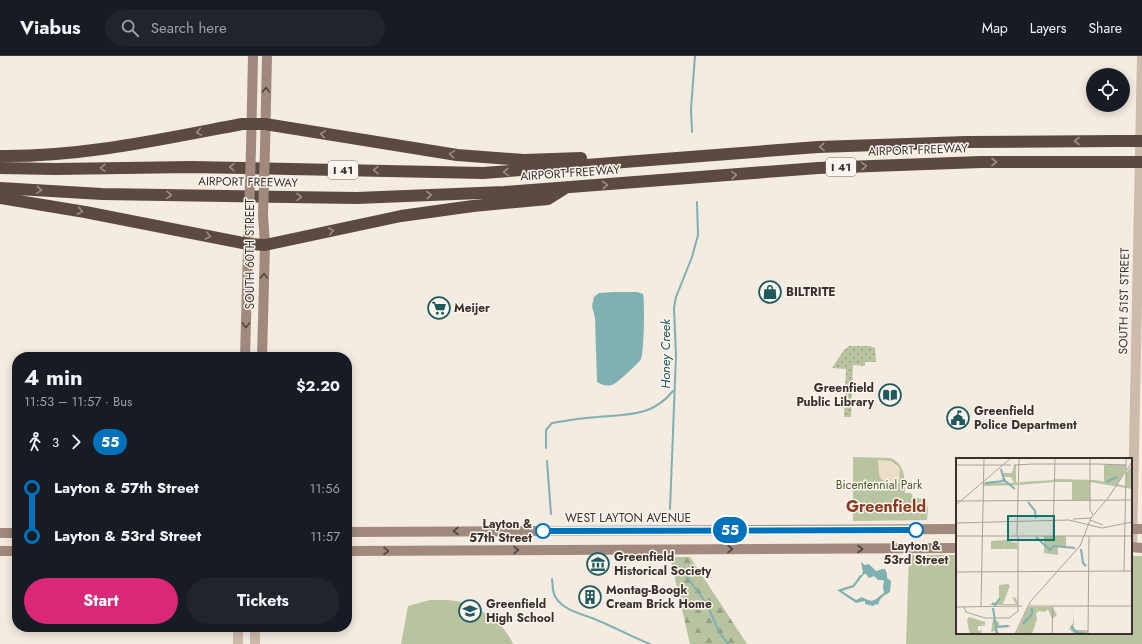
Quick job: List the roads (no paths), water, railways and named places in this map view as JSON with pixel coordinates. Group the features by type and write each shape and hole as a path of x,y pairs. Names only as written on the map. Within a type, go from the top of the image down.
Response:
{"highway":[{"path":"0,156 40,156 89,152 242,124 265,124 457,155 504,159 543,160 666,151 685,158"},
{"name":"AIRPORT FREEWAY","path":"0,168 56,169 191,167 483,173 818,147 966,142 1142,141"},
{"name":"AIRPORT FREEWAY","path":"0,188 102,194 357,198 504,192 833,168 980,162 1142,162"},
{"path":"0,198 85,212 248,244 265,245 401,216 472,206 548,199 566,188"}],"main road":[{"name":"SOUTH 60TH STREET","path":"245,352 253,56"},
{"name":"SOUTH 60TH STREET","path":"262,352 265,245 263,215 267,56"},
{"name":"WEST LAYTON AVENUE","path":"352,532 956,530"},
{"path":"0,533 12,533"},
{"path":"352,551 956,548"},
{"path":"0,551 12,551"}],"street":[{"name":"SOUTH 51ST STREET","path":"1135,548 1142,56"},
{"path":"238,632 238,644"},
{"path":"255,632 255,644"}],"water":[{"path":"637,292 643,294 643,347 641,359 637,364 616,383 612,385 603,385 597,382 595,318 592,306 594,297 599,293"},
{"path":"861,562 865,565 869,564 876,571 885,569 887,578 891,581 890,592 881,599 878,605 876,604 873,606 865,604 865,601 856,603 837,590 853,585 863,572","holes":["864,574 866,574 869,578 874,576 878,580 883,580 884,582 884,593 876,599 872,601 862,597 856,600 842,591 854,587"]}],"waterway":[{"name":"Honey Creek","path":"692,132 691,109 695,56"},
{"name":"Honey Creek","path":"670,509 676,355 674,308 676,297 692,257 698,235 697,202"},
{"path":"546,448 546,430 552,423 639,413 657,406 673,391"},
{"path":"547,461 551,514"},
{"name":"Honey Creek","path":"684,568 689,580 707,604 719,632 728,644"},
{"path":"552,579 555,596 565,607 650,644"}],"place":[{"name":"BILTRITE","path":"770,292"},
{"name":"Meijer","path":"439,308"},
{"name":"Greenfield Public Library","path":"890,395"},
{"name":"Greenfield Police Department","path":"958,418"},
{"name":"Layton & 53rd Street","path":"916,530"},
{"name":"Layton & 57th Street","path":"543,531"},
{"name":"Greenfield Historical Society","path":"598,564"},
{"name":"Montag-Boogk Cream Brick Home","path":"590,597"},
{"name":"Greenfield High School","path":"470,611"}],"district":[{"name":"Greenfield","path":"886,506"}],"park label":[{"name":"Bicentennial Park","path":"879,485"}]}
